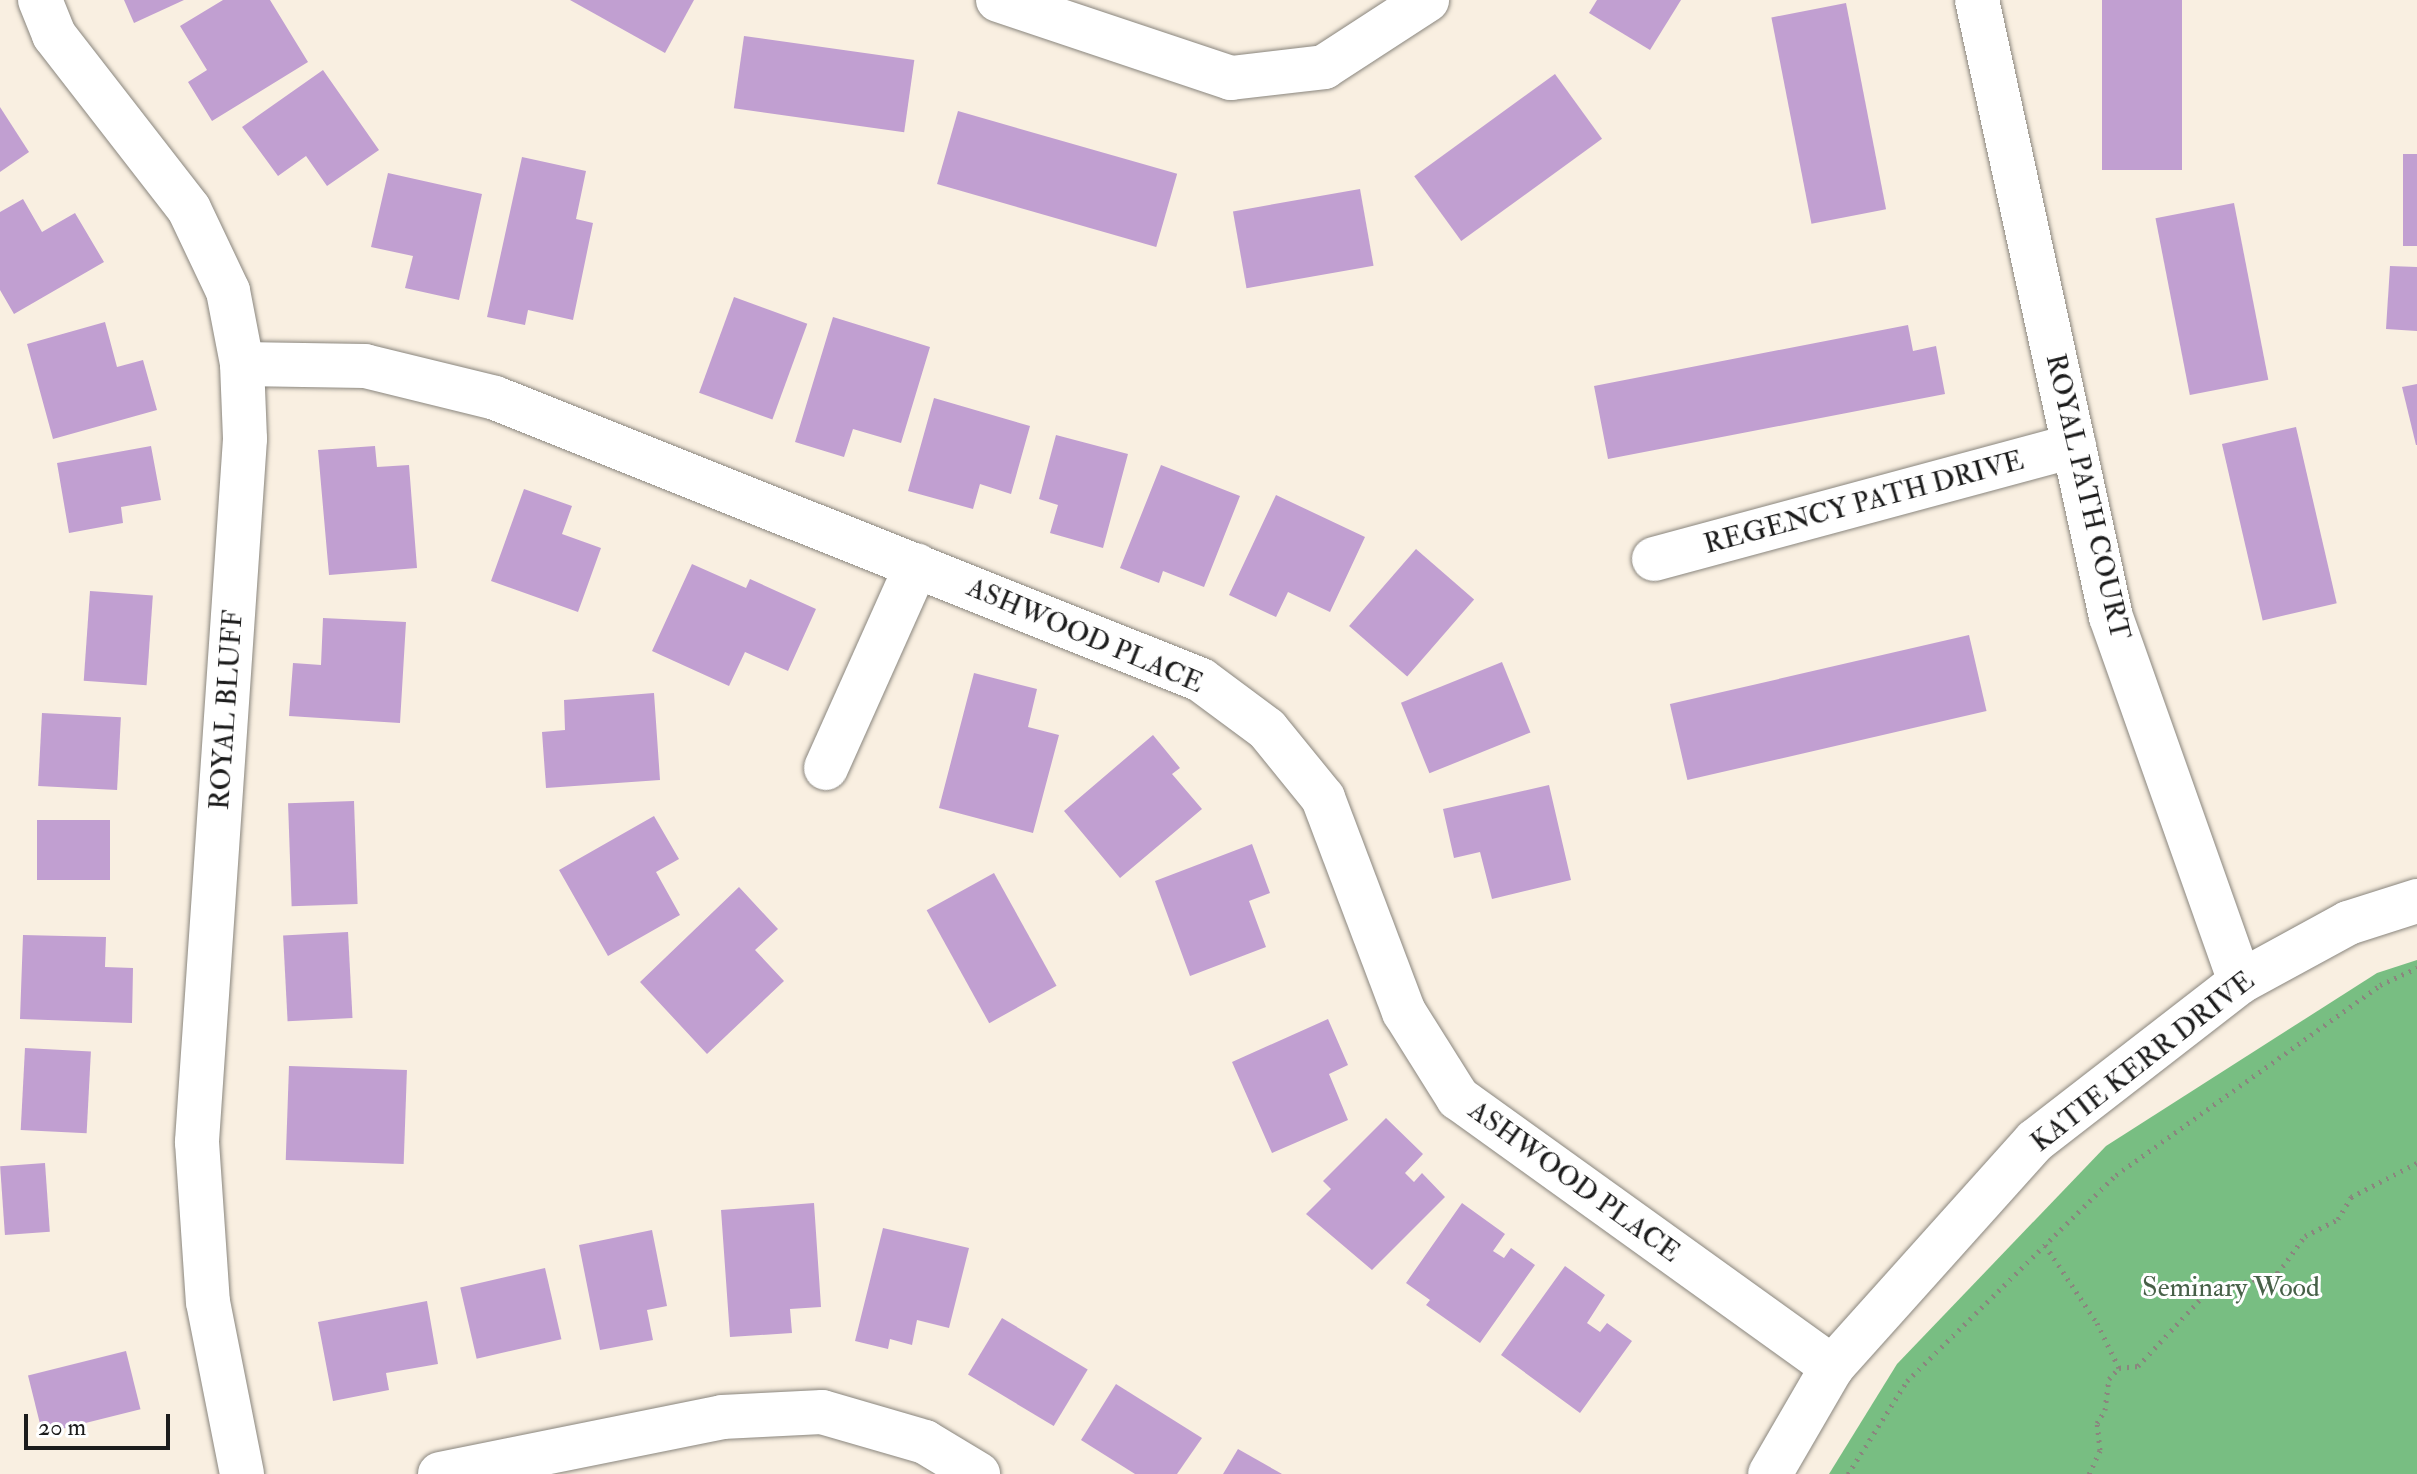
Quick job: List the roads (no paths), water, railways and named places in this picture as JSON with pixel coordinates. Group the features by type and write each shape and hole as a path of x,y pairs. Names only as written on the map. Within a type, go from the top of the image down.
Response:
{"street":[{"name":"ROYAL BLUFF","path":"40,0 54,35 189,209 228,291 242,364 245,439 197,1142 208,1302 242,1474"},
{"path":"998,0 1231,78 1324,67 1427,0"},
{"name":"ROYAL PATH COURT","path":"1977,0 2111,617 2240,982"},
{"name":"ASHWOOD PLACE","path":"242,364 365,366 495,398 1201,680 1267,729 1323,798 1404,1012 1458,1098 1832,1367"},
{"name":"REGENCY PATH DRIVE","path":"1654,559 2074,446"},
{"path":"826,768 917,565"},
{"name":"KATIE KERR DRIVE","path":"1770,1474 1832,1367 2035,1141 2240,982 2348,923 2417,901"},
{"path":"440,1474 722,1417 822,1412 925,1442 978,1474"}],"park label":[{"name":"Seminary Wood","path":"2231,1288"}]}
